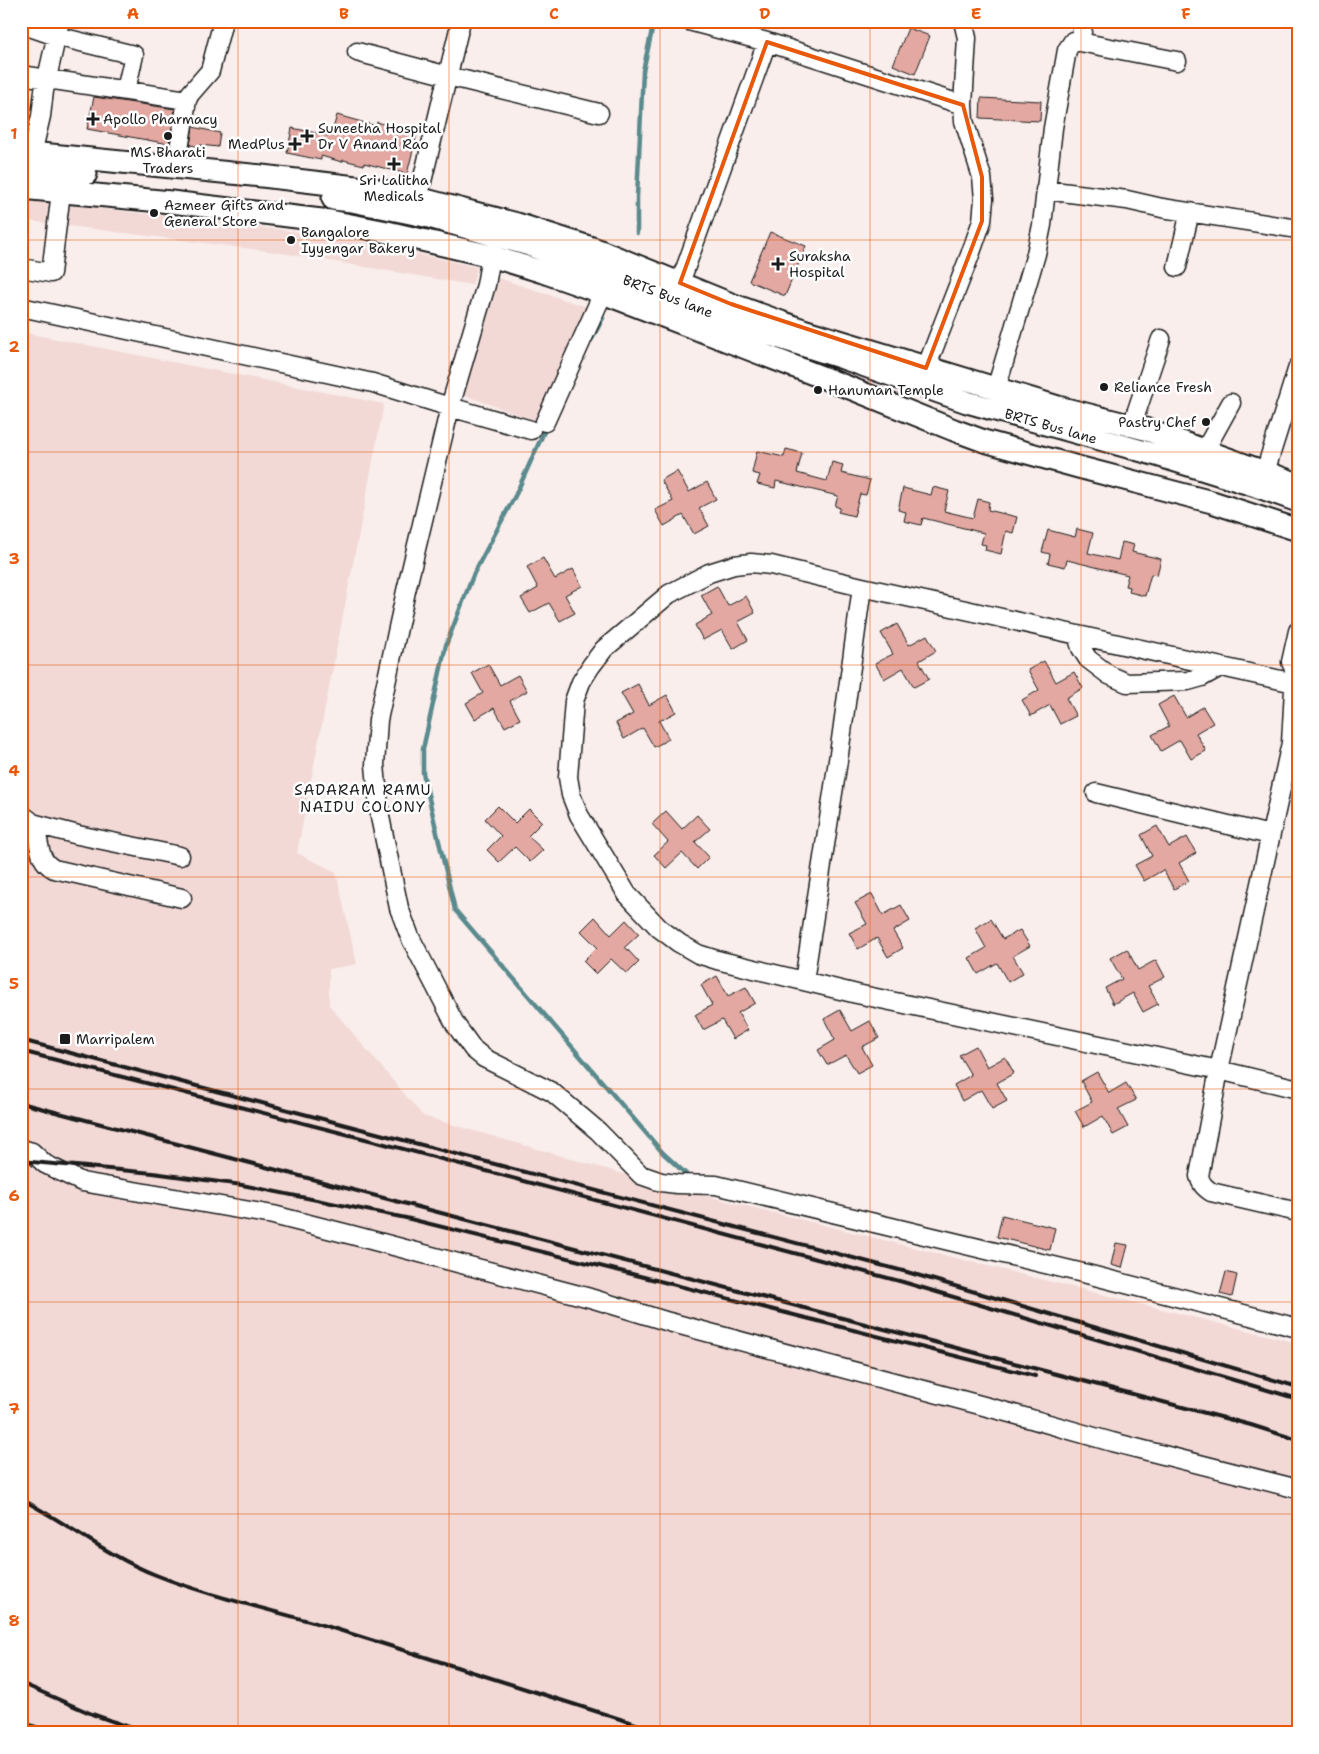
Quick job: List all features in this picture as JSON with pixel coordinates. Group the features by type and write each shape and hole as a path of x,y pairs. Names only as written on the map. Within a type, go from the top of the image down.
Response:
{"main road":[{"path":"25,158 176,168 328,183 418,198 517,224 580,244 794,327 1058,407 1132,425 1298,484"},
{"name":"BRTS Bus lane","path":"25,158 352,201 425,216 529,245 746,326 967,402 1160,456 1298,501"},
{"path":"21,188 171,202 330,221 491,256 543,272 603,294 984,441 1212,502 1298,530"},
{"path":"242,188 242,210"}],"street":[{"path":"176,168 187,100 210,71 223,21"},
{"path":"418,198 461,21"},
{"path":"689,21 767,42 963,105"},
{"path":"926,368 982,221 984,199 982,177 964,121 963,105 967,38 963,21"},
{"path":"1080,42 1084,21"},
{"path":"21,24 58,29 134,55 126,90"},
{"path":"25,158 58,29"},
{"path":"680,283 767,42"},
{"path":"996,389 1036,254 1042,225 1053,128 1067,50 1073,42 1080,42 1177,61"},
{"path":"357,52 599,113"},
{"path":"21,75 187,100"},
{"path":"1046,190 1119,198 1298,230"},
{"path":"21,268 52,273 61,192"},
{"path":"1177,267 1190,212"},
{"path":"491,256 486,285 450,407 406,591 378,720 375,765 380,817 399,908 410,937 454,1024 473,1049 484,1058 552,1092 598,1131 641,1175 661,1182 716,1185 1087,1274 1298,1328"},
{"path":"21,307 373,383 450,407 538,426 603,294"},
{"path":"1132,425 1161,339"},
{"path":"1265,472 1298,367"},
{"path":"1205,450 1231,403"},
{"path":"1296,675 1220,667 771,565 751,563 734,565 709,573 669,594 604,649 580,682 574,701 568,777 570,795 579,815 627,894 659,928 679,944 698,954 804,981 958,1016 1298,1088"},
{"path":"804,981 839,754 862,587"},
{"path":"1298,631 1291,662 1296,675 1293,728 1219,1070 1199,1176 1200,1182 1212,1192 1298,1212"},
{"path":"1077,635 1081,648 1088,659 1109,675 1127,683 1188,682 1220,667"},
{"path":"1096,793 1270,835"},
{"path":"27,819 78,835 180,856"},
{"path":"27,819 46,866 182,898"},
{"path":"25,1151 45,1164 82,1182 273,1215 344,1232 1112,1442 1298,1489"}],"highlighted area":[{"path":"767,42 963,105 982,177 982,221 926,368 731,304 680,283"}],"shaded area":[{"path":"21,199 341,237 477,267 472,285 276,252 21,220"},
{"path":"492,276 590,308 536,421 458,393"},
{"path":"21,332 384,404 297,853 336,872 357,964 329,969 329,1005 423,1116 658,1184 1298,1343 1298,1733 21,1733"}],"building":[{"path":"908,28 930,36 915,74 893,65"},
{"path":"94,97 175,109 169,144 87,129"},
{"path":"981,98 1041,101 1040,121 980,118"},
{"path":"337,115 376,126 377,122 417,134 407,174 364,163 364,165 343,160 342,162 321,156 321,160 287,153 292,128 331,136"},
{"path":"193,127 220,133 218,147 190,145"},
{"path":"770,232 806,246 785,296 749,281"},
{"path":"786,449 802,453 797,473 827,481 832,462 843,465 841,473 870,480 866,495 860,494 854,516 838,512 840,508 835,506 838,496 776,481 775,488 757,484 760,475 752,473 757,451 784,457"},
{"path":"677,471 689,492 707,482 716,499 699,508 709,526 694,534 683,515 664,526 655,510 673,501 661,480"},
{"path":"933,487 949,491 944,511 973,518 978,499 989,502 988,510 1017,517 1013,533 1006,531 1001,554 985,550 986,545 981,544 984,533 923,518 921,525 904,521 906,512 898,510 903,488 931,495"},
{"path":"1077,529 1093,533 1088,553 1118,560 1122,542 1134,545 1132,552 1161,559 1157,575 1151,574 1145,596 1129,592 1130,587 1125,586 1128,575 1067,560 1065,567 1048,563 1050,554 1042,552 1048,530 1075,537"},
{"path":"543,558 555,579 573,569 582,586 565,595 575,613 560,621 549,603 530,613 521,598 538,588 527,567"},
{"path":"717,586 728,606 746,596 755,613 738,622 748,640 733,649 722,630 703,640 695,625 712,615 701,595"},
{"path":"897,624 909,645 927,635 936,651 919,661 929,679 914,687 903,668 884,679 875,663 893,654 881,633"},
{"path":"1044,661 1056,682 1074,672 1083,688 1066,698 1076,716 1060,724 1050,705 1031,716 1022,700 1039,690 1028,670"},
{"path":"488,664 500,685 518,675 527,691 510,701 520,719 505,727 494,708 475,719 466,703 483,693 472,673"},
{"path":"638,684 649,705 667,695 676,712 659,721 669,739 654,747 643,728 624,739 616,723 633,714 621,693"},
{"path":"1174,696 1186,717 1203,707 1213,723 1196,733 1206,751 1191,759 1180,740 1161,751 1152,735 1169,726 1158,705"},
{"path":"498,806 515,823 529,809 542,822 528,836 543,850 530,862 515,847 499,862 487,850 501,836 485,819"},
{"path":"666,811 682,829 697,815 710,829 695,842 709,857 697,869 682,853 666,868 654,855 668,842 652,824"},
{"path":"1157,826 1169,847 1187,837 1196,853 1179,863 1189,881 1174,889 1163,870 1144,881 1135,865 1152,856 1141,835"},
{"path":"872,894 883,915 901,905 910,921 893,931 903,948 888,957 877,938 858,949 849,933 867,924 855,903"},
{"path":"595,917 611,935 626,920 639,934 625,947 639,962 627,974 611,959 596,974 583,961 597,947 581,931"},
{"path":"991,919 1003,939 1020,930 1030,946 1013,956 1023,973 1008,982 997,963 978,974 969,958 986,948 975,928"},
{"path":"1127,949 1138,970 1156,960 1165,977 1148,986 1158,1004 1143,1012 1133,993 1113,1004 1105,988 1122,979 1110,958"},
{"path":"717,976 728,996 746,987 755,1003 738,1013 748,1030 733,1039 722,1020 703,1030 695,1015 712,1005 701,985"},
{"path":"840,1010 852,1031 870,1021 879,1038 862,1047 872,1065 857,1073 846,1055 827,1065 818,1050 835,1040 824,1019"},
{"path":"976,1046 987,1067 1005,1057 1014,1073 997,1083 1007,1101 992,1109 981,1090 962,1101 954,1085 971,1075 959,1055"},
{"path":"1097,1072 1109,1093 1126,1083 1136,1100 1118,1109 1128,1127 1113,1135 1103,1116 1084,1127 1075,1111 1092,1102 1081,1081"},
{"path":"1002,1215 1055,1228 1050,1250 997,1237"},
{"path":"1116,1243 1128,1245 1122,1268 1111,1265"},
{"path":"1226,1272 1237,1275 1232,1297 1220,1294"}],"waterway":[{"path":"637,233 643,71 654,21"},
{"path":"592,339 603,318"},
{"path":"547,425 516,494 474,573 446,645 423,749 423,773 455,910 663,1153 686,1174"}],"railway":[{"path":"21,1040 907,1272 1298,1387"},
{"path":"21,1051 381,1143 903,1282 1298,1399"},
{"path":"21,1103 1251,1425 1298,1440"},
{"path":"21,1161 153,1173 242,1185 406,1218 1035,1376"},
{"path":"21,1499 104,1549 138,1567 177,1583 326,1626 664,1733"},
{"path":"21,1683 92,1714 146,1733"},
{"path":"21,1722 53,1733"}],"place":[{"name":"Apollo Pharmacy","path":"93,119"},
{"name":"MS Bharati Traders","path":"168,136"},
{"name":"Suneetha Hospital Dr V Anand Rao","path":"307,136"},
{"name":"MedPlus","path":"295,144"},
{"name":"Sri Lalitha Medicals","path":"394,164"},
{"name":"Azmeer Gifts and General Store","path":"154,213"},
{"name":"Bangalore Iyyengar Bakery","path":"291,240"},
{"name":"Suraksha Hospital","path":"778,264"},
{"name":"Reliance Fresh","path":"1104,387"},
{"name":"Hanuman Temple","path":"818,390"},
{"name":"Pastry Chef","path":"1206,422"},
{"name":"Marripalem","path":"65,1039"}],"district":[{"name":"SADARAM RAMU NAIDU COLONY","path":"363,798"}]}
